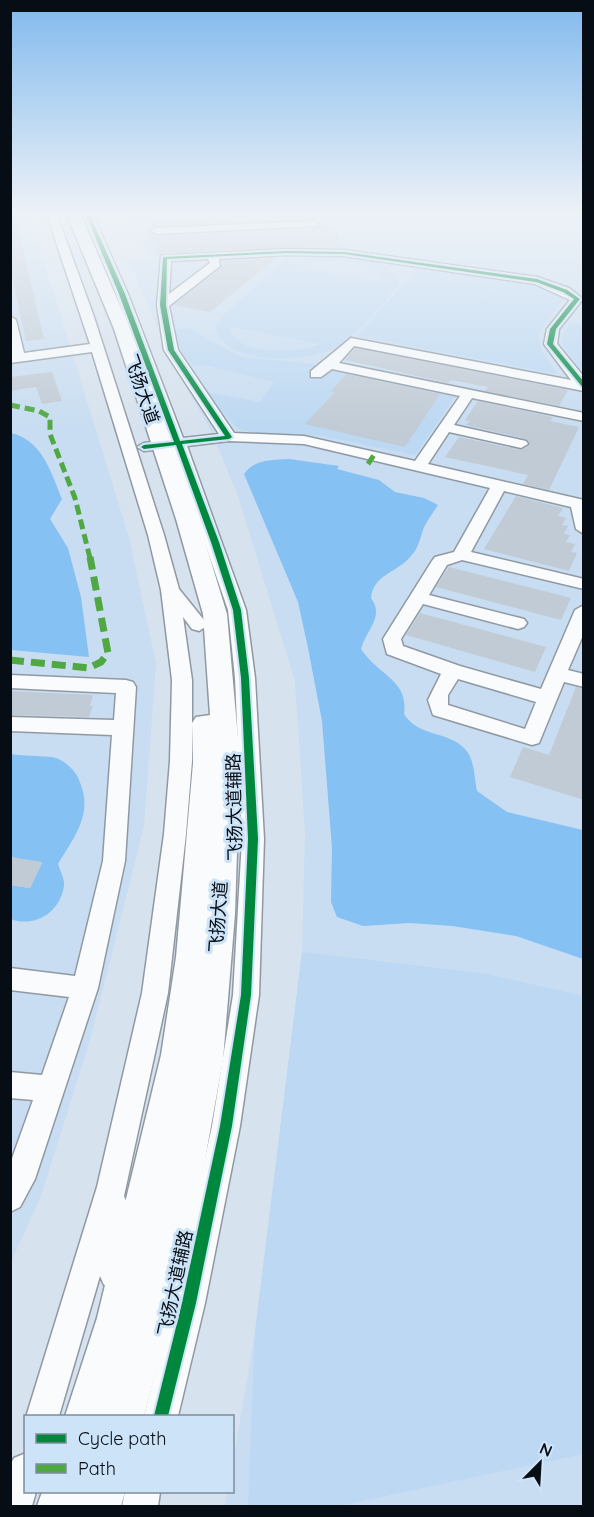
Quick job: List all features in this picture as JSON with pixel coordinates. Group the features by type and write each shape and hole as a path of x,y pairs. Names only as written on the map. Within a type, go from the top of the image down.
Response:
{"main road":[{"name":"飞扬大道","path":"90,286 93,308 140,386"},
{"name":"飞扬大道","path":"109,286 130,335 140,386 187,519 215,614 226,761 220,914 206,1060 169,1248 124,1415"},
{"name":"飞扬大道","path":"87,1415 117,1318 178,1055 192,957 207,763 199,625 182,556 162,501 161,445"}],"street":[{"path":"42,1415 112,1187 147,1034 155,993 174,846 181,761 182,680 170,590 156,535 100,357 93,308 83,286"},
{"path":"164,286 163,305 171,350 229,437"},
{"path":"163,305 188,286"},
{"path":"546,286 579,298 553,328 550,344 583,386"},
{"path":"10,321 15,358 100,357 140,386"},
{"path":"316,374 330,365 351,342 583,386"},
{"path":"330,365 584,417"},
{"path":"418,466 468,394"},
{"path":"445,427 521,444"},
{"path":"161,445 229,437 304,440 581,505 584,529"},
{"name":"飞扬大道辅路","path":"161,445 215,542 237,610 245,678 253,839 246,995 226,1126 189,1303 162,1415"},
{"path":"461,555 500,485"},
{"path":"156,535 162,501"},
{"path":"187,519 215,542"},
{"path":"547,698 453,671 394,650 392,639 441,561 461,555 584,584"},
{"path":"170,590 199,625"},
{"path":"419,597 518,623"},
{"path":"453,671 437,696 436,703 440,710 532,738 584,610"},
{"path":"557,674 584,681"},
{"path":"10,681 126,687 125,728 114,861 84,988 20,1179 10,1197"},
{"path":"10,724 125,728"},
{"path":"220,914 253,839"},
{"path":"147,1034 192,957"},
{"path":"10,979 84,988"},
{"path":"206,1060 226,1126"},
{"path":"10,1085 51,1089"},
{"path":"112,1187 117,1318"},
{"path":"125,1415 189,1303"},
{"path":"14,1506 24,1476"}],"shaded area":[{"path":"10,286 51,286 129,538 156,664 144,826 90,1040 41,1196 11,1262"},
{"path":"139,286 583,286 583,1506 225,1506 227,1493 234,1493 234,1456 255,1332 302,952 305,832 295,681 237,493 210,429 173,365"},
{"path":"255,286 397,286 354,334 339,346 309,356 270,358 251,355 235,349 222,340 215,327 218,321","holes":["231,327 321,344 284,350 255,348 243,344 234,337"]},
{"path":"402,286 491,286 467,319 493,286 540,286 565,297 538,334 540,348 557,374 357,336"},
{"path":"570,323 583,325 583,374 563,345 564,332"},
{"path":"188,328 241,357 306,363 455,397 415,455 318,435 255,433 239,429 204,392 260,402 274,382 208,366 193,365 182,354 175,330"},
{"path":"302,952 487,974 583,996 583,1454 339,1506 248,1506 255,1332"}],"water":[{"path":"11,433 30,442 38,450 49,468 62,499 50,519 68,548 81,597 89,657 11,650"},
{"path":"289,459 339,466 337,469 379,480 395,492 424,498 438,505 424,527 414,553 376,584 371,598 375,605 375,617 361,649 402,693 404,714 410,721 417,727 451,739 465,749 472,763 477,791 507,812 583,830 583,959 516,936 452,926 410,923 363,926 337,917 331,902 332,848 322,721 308,648 298,602 244,474 258,463"},
{"path":"11,754 53,757 63,761 78,777 83,792 83,814 80,824 58,864 64,884 62,896 52,911 37,920 11,919 10,885 30,888 42,863 11,857"}],"building":[{"path":"14,286 32,286 44,339 26,341"},
{"path":"198,286 242,286 210,312 174,305"},
{"path":"355,348 568,390 559,406 485,391 488,387 451,380 448,383 345,360"},
{"path":"52,372 62,401 42,404 36,387 10,391 10,377"},
{"path":"346,374 440,394 405,447 305,424 335,392 331,391"},
{"path":"478,401 553,417 550,421 579,427 549,490 523,484 528,475 445,457 459,437 521,450 530,445 526,439 466,425 470,421 465,420"},
{"path":"516,496 563,508 558,516 566,518 562,525 568,526 564,534 570,535 566,542 575,544 571,552 577,553 569,571 484,549"},
{"path":"449,567 571,598 561,620 436,587"},
{"path":"420,613 546,647 535,672 406,635"},
{"path":"576,687 584,689 584,800 510,777 523,747 549,755"},
{"path":"10,691 93,695 90,706 93,706 89,717 10,715"},
{"path":"10,857 42,862 30,888 10,885"}],"marked path":[{"path":"10,405 39,411 50,417 50,434 75,498 90,556 108,653 101,662 89,668 10,660"},
{"path":"368,464 374,455"}],"cycle path":[{"path":"118,286 215,542 237,610 245,678 253,839 246,995 226,1126 189,1303 161,1415"},
{"path":"144,447 229,437 171,350 163,305 164,286"},
{"path":"550,286 565,291 577,299 553,329 550,344 584,387"}]}
